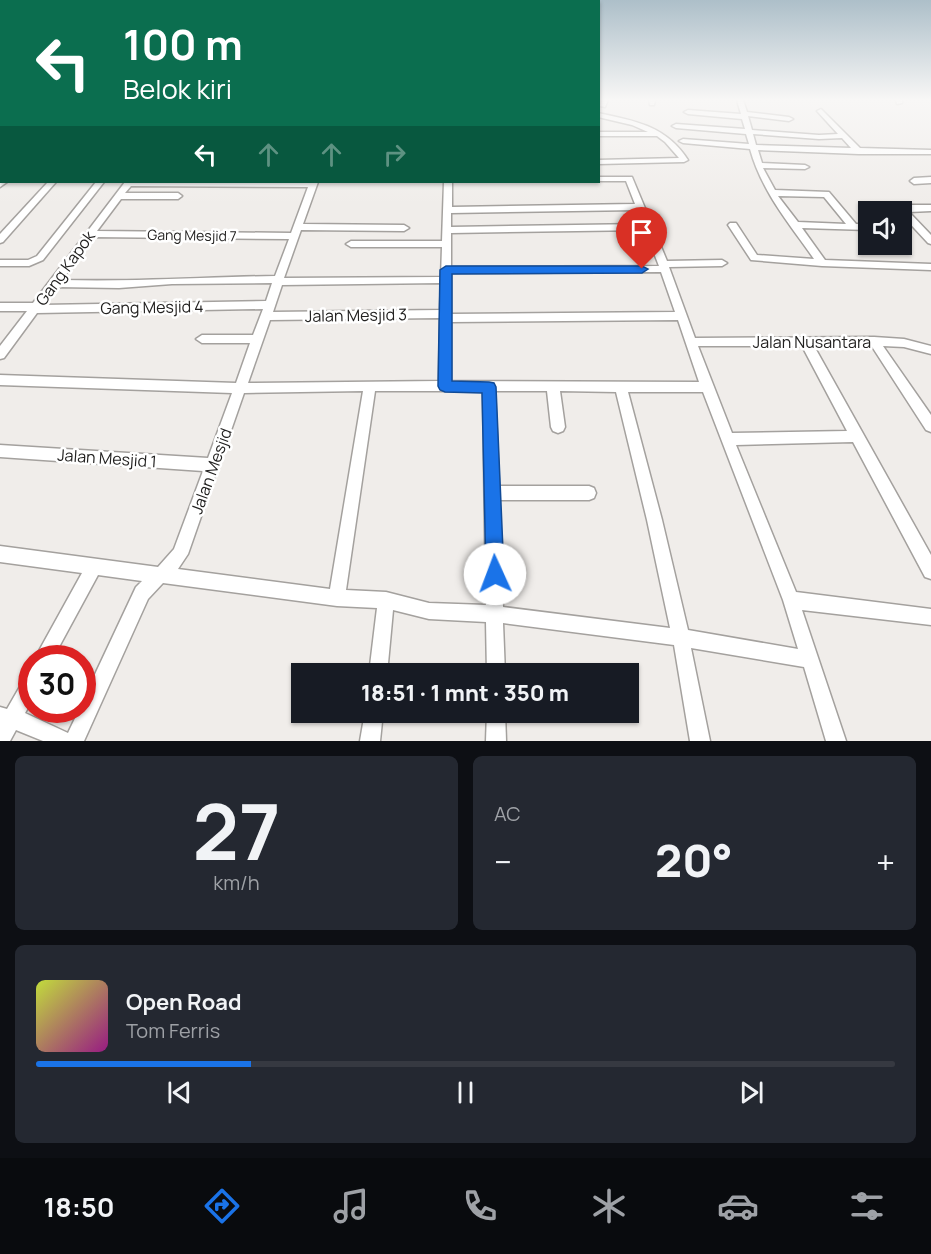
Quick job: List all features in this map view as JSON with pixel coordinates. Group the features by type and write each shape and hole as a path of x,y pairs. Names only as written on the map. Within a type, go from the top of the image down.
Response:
{"street":[{"path":"600,162 683,160 676,147 659,135"},
{"path":"750,135 758,165 772,192 822,263"},
{"path":"785,135 844,136 859,152"},
{"path":"683,141 777,149 931,152"},
{"path":"624,162 707,387 791,600 836,741"},
{"path":"758,165 806,167"},
{"path":"600,179 629,179"},
{"path":"914,181 931,180"},
{"path":"0,240 51,183"},
{"path":"0,263 29,263 40,258 99,183"},
{"name":"Gang Kapok","path":"0,355 128,183"},
{"path":"221,183 313,184"},
{"path":"445,386 448,183"},
{"name":"Jalan Mesjid","path":"75,741 134,608 147,586 174,564 180,554 313,184"},
{"path":"772,192 826,194 854,227"},
{"path":"118,196 178,196"},
{"path":"447,210 640,207"},
{"path":"931,208 904,209 904,213 931,241"},
{"path":"511,209 514,229"},
{"path":"733,225 754,258 931,267"},
{"path":"796,225 858,227"},
{"path":"447,230 648,227"},
{"name":"Gang Mesjid 7","path":"90,234 404,228"},
{"path":"912,228 918,228"},
{"path":"351,244 447,244"},
{"path":"54,283 119,285 172,281 278,281 722,263"},
{"name":"Gang Mesjid 4","path":"0,307 267,311"},
{"name":"Jalan Mesjid 3","path":"267,311 446,316 680,316"},
{"path":"202,339 257,339"},
{"path":"874,341 931,426"},
{"name":"Jalan Nusantara","path":"691,342 874,341 904,343 929,353"},
{"path":"806,342 931,571"},
{"path":"0,380 241,388 707,387"},
{"path":"337,598 370,386"},
{"path":"489,387 496,663"},
{"path":"553,387 558,427"},
{"path":"621,388 647,486 682,638 700,741"},
{"path":"728,439 858,436"},
{"name":"Jalan Mesjid 1","path":"0,451 213,465"},
{"path":"492,493 589,493"},
{"path":"1,556 337,598 386,600 429,611 496,615 682,638 808,659"},
{"path":"51,645 94,566"},
{"path":"379,663 386,600"},
{"path":"791,600 931,617"},
{"path":"0,741 6,717 18,701"},
{"path":"6,717 65,741"},
{"path":"370,741 372,723"},
{"path":"496,723 496,741"}],"route":[{"path":"495,574 489,387 445,386 446,270 642,269"}]}
